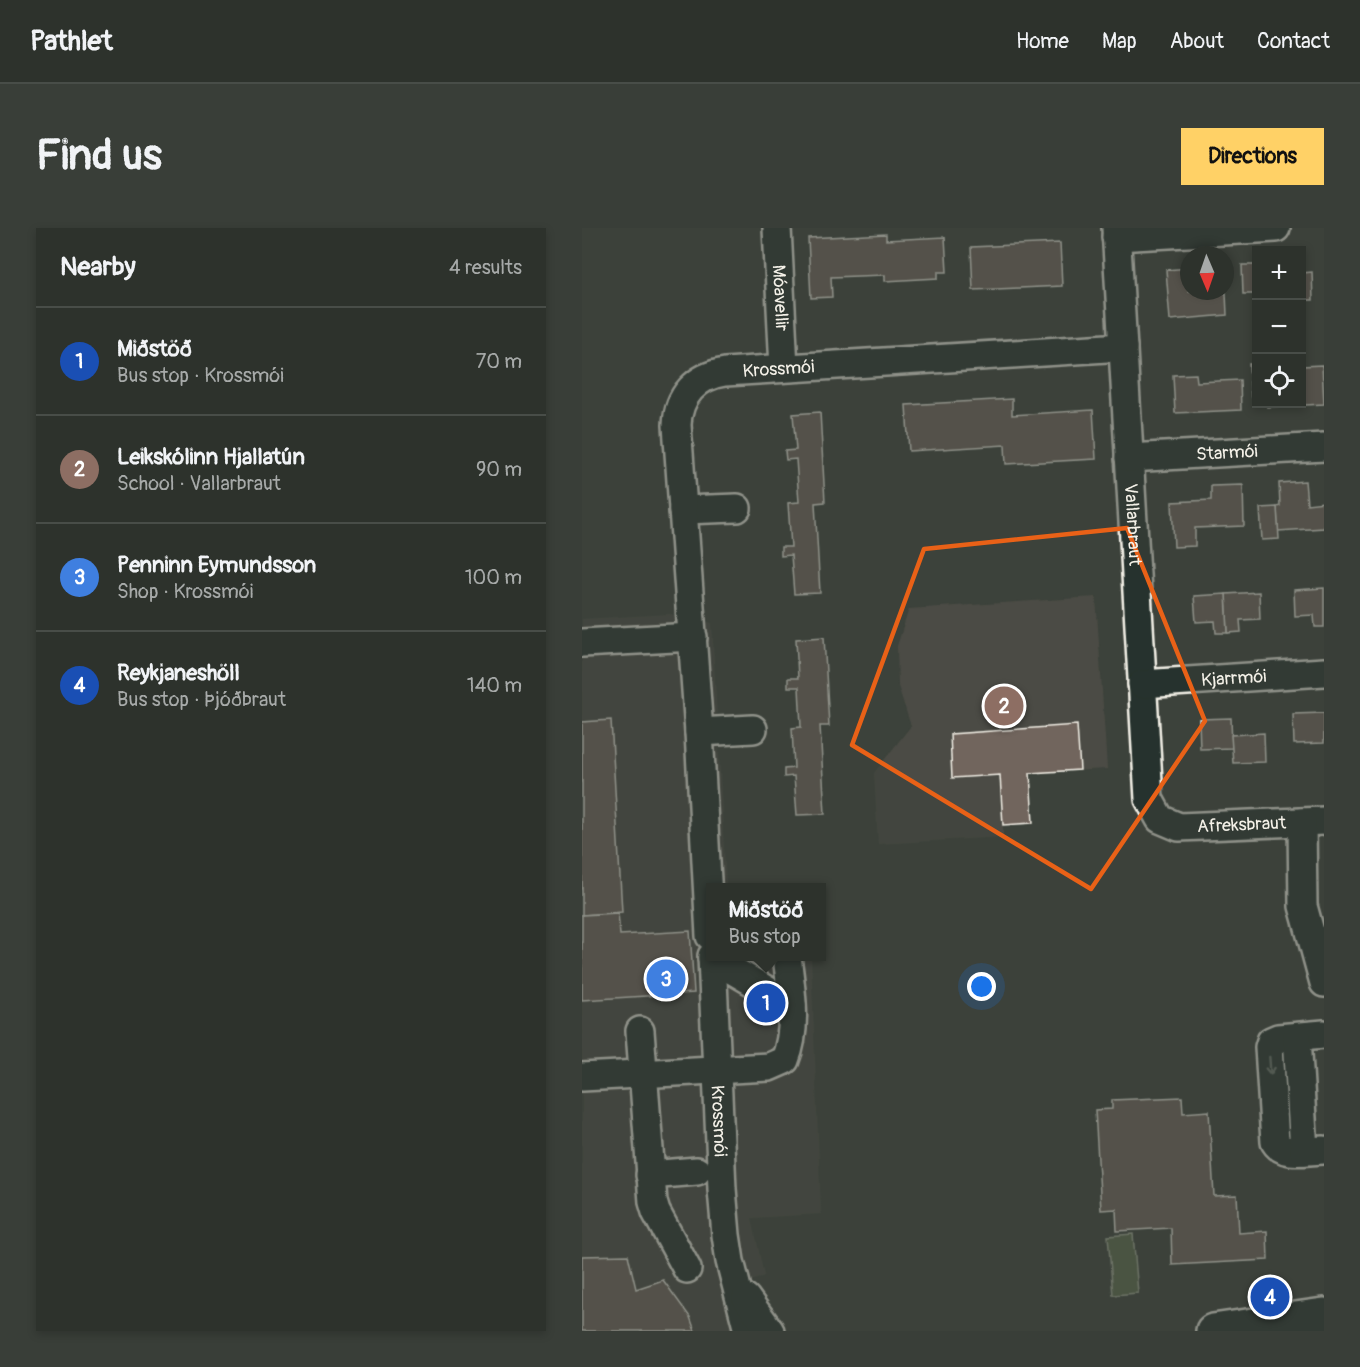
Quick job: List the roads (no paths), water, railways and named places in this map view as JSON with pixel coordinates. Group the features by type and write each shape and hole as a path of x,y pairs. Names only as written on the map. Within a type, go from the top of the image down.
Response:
{"main road":[{"path":"1214,1331 1324,1314"}],"street":[{"name":"Móavellir","path":"777,228 784,368"},
{"path":"1116,232 1276,228"},
{"name":"Vallarbraut","path":"1116,232 1149,799 1160,819"},
{"name":"Krossmói","path":"708,883 678,425 678,415 684,397 697,382 715,373 1123,347"},
{"name":"Starmói","path":"1129,458 1324,447"},
{"path":"683,510 737,508"},
{"path":"582,643 693,637"},
{"name":"Kjarrmói","path":"1142,684 1324,672"},
{"path":"699,732 753,729"},
{"name":"Afreksbraut","path":"1160,819 1179,827 1313,821"},
{"path":"1313,821 1303,906 1324,983"},
{"name":"Krossmói","path":"712,961 726,1235 748,1331"},
{"path":"740,961 790,992"},
{"path":"748,961 790,992"},
{"path":"582,1077 769,1067 785,1060 791,1046 790,992"},
{"path":"640,1031 650,1174 656,1212 687,1269"},
{"path":"1314,1150 1297,1037 1324,1034"},
{"path":"650,1174 697,1171"},
{"name":"Krossmói","path":"737,1284 770,1331"}],"place":[{"name":"Leikskólinn Hjallatún","path":"1004,706"},
{"name":"Penninn Eymundsson","path":"666,979"},
{"name":"Miðstöð","path":"766,1003"},
{"name":"Reykjaneshöll","path":"1270,1297"}]}
